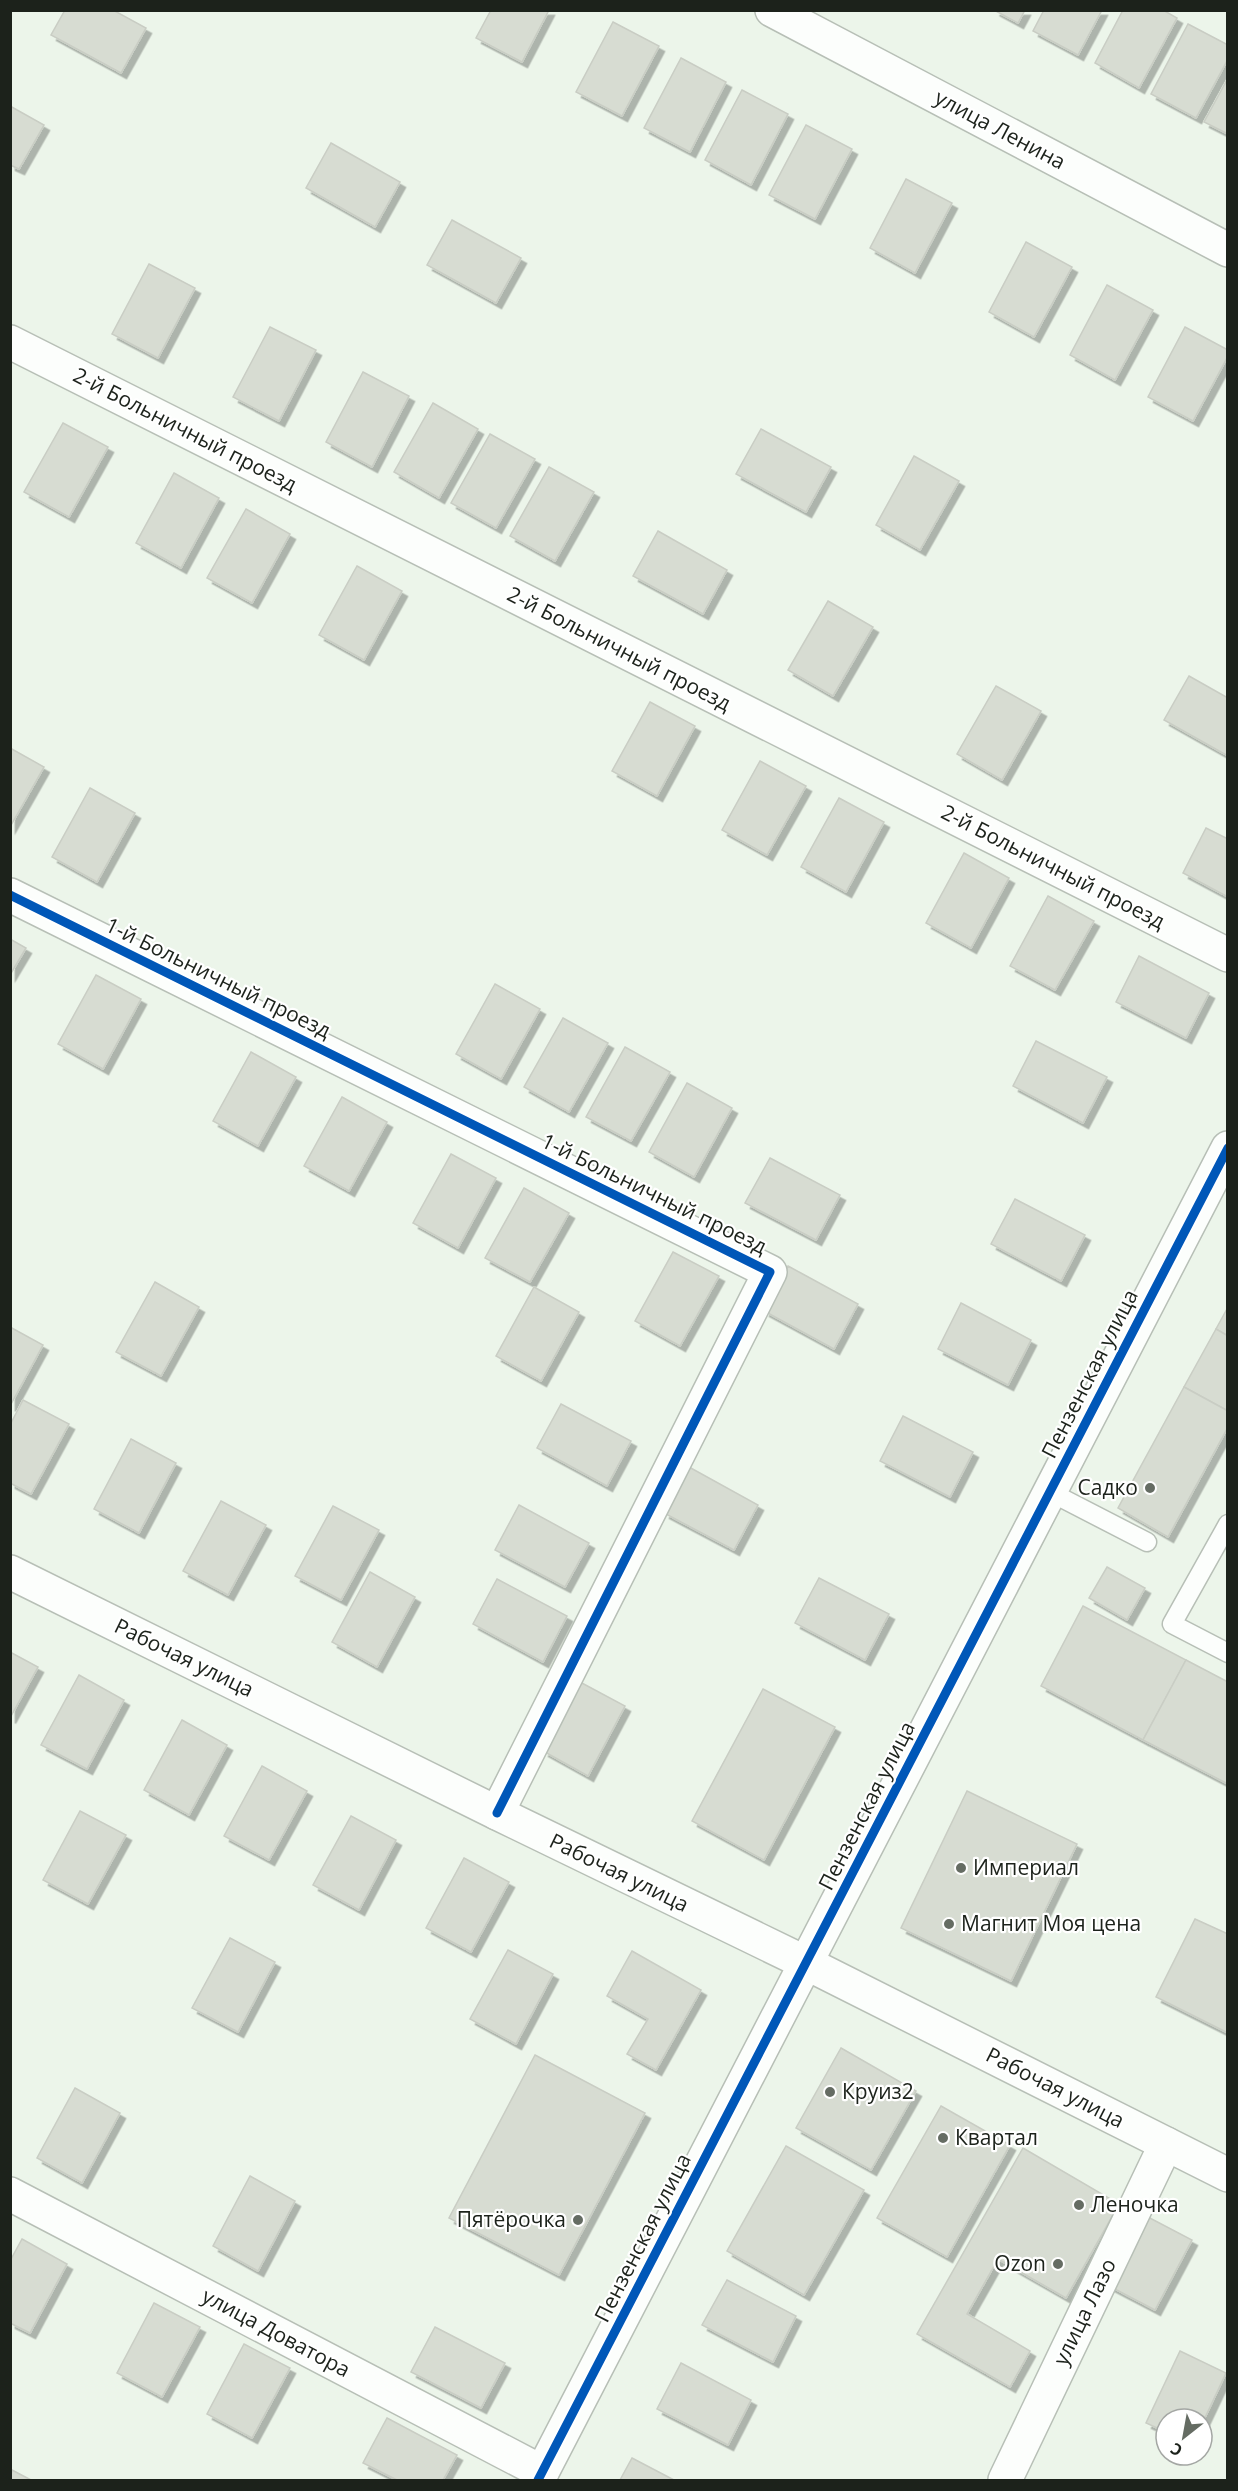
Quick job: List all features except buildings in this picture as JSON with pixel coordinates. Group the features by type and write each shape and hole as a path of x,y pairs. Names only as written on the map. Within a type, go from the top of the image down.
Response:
{"street":[{"name":"улица Ленина","path":"772,10 1227,250"},
{"name":"2-й Больничный проезд","path":"10,342 1227,955"},
{"name":"1-й Больничный проезд","path":"10,895 770,1272 496,1813"},
{"name":"Пензенская улица","path":"540,2476 1227,1148"},
{"name":"Рабочая улица","path":"10,1572 496,1813 806,1963 1227,2175"},
{"name":"улица Лазо","path":"1005,2481 1166,2144"},
{"name":"улица Доватора","path":"10,2194 540,2476"}],"lane":[{"path":"1050,1492 1147,1542"},
{"path":"1227,1524 1172,1624 1227,1653"}],"cycle path":[{"path":"10,895 770,1272 497,1813"},
{"path":"538,2480 1228,1148"}],"place":[{"name":"Садко","path":"1150,1488"},
{"name":"Империал","path":"961,1868"},
{"name":"Магнит Моя цена","path":"949,1924"},
{"name":"Круиз2","path":"830,2092"},
{"name":"Квартал","path":"943,2138"},
{"name":"Леночка","path":"1079,2205"},
{"name":"Пятёрочка","path":"578,2220"},
{"name":"Ozon","path":"1058,2264"}]}
